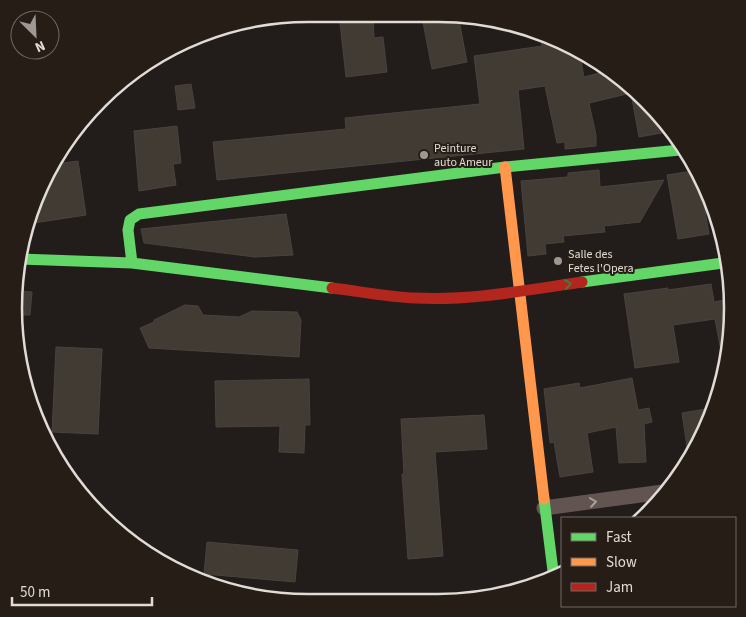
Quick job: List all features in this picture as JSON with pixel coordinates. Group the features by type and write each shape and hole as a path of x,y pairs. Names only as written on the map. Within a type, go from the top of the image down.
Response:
{"main road":[{"path":"132,263 128,230 130,220 139,214 505,167 675,150"},
{"path":"505,167 553,570"},
{"path":"27,259 132,263 414,298 445,298 520,291 720,263"}],"street":[{"path":"544,508 656,493"}],"building":[{"path":"340,22 373,22 374,38 383,37 387,72 346,77"},
{"path":"423,22 460,23 467,62 432,69"},
{"path":"541,42 581,62 584,77 599,73 627,94 589,103 596,135 596,146 565,149 565,142 557,143 545,86 518,90 524,149 217,180 213,142 346,129 345,118 480,104 474,56 542,46"},
{"path":"191,84 195,108 178,110 175,86"},
{"path":"632,99 663,133 639,137"},
{"path":"177,126 181,163 173,164 176,185 139,191 134,131"},
{"path":"78,161 86,215 36,223 44,199 62,163"},
{"path":"599,170 600,187 664,180 640,222 604,226 605,232 563,236 564,242 545,244 546,254 528,256 521,181 568,177 568,173"},
{"path":"688,172 702,199 709,234 678,239 667,175"},
{"path":"286,214 293,255 255,257 144,243 141,229"},
{"path":"711,284 714,302 724,300 721,349 715,319 673,325 679,362 635,368 624,294 668,288 668,290"},
{"path":"23,291 32,292 30,315 22,315"},
{"path":"185,305 198,306 203,315 239,317 252,311 297,312 301,320 299,357 149,348 140,328"},
{"path":"56,347 102,349 98,434 52,432"},
{"path":"632,378 638,410 649,408 652,422 644,424 646,462 619,463 616,427 587,433 593,472 560,477 554,442 550,443 544,389 579,383 580,388"},
{"path":"309,379 310,425 305,425 304,453 279,452 280,426 216,427 215,381"},
{"path":"705,409 687,448 682,413"},
{"path":"484,415 487,449 435,452 443,556 408,559 402,474 404,474 401,419"},
{"path":"207,542 298,550 295,582 204,574"}],"traffic: fast":[{"path":"132,263 128,230 130,220 139,214 505,167 675,150"},
{"path":"27,259 132,263 332,288"},
{"path":"582,282 720,263"},
{"path":"544,499 553,570"}],"traffic: slow":[{"path":"505,167 544,499"}],"traffic: jam":[{"path":"332,288 436,299 498,294 582,282"}],"place":[{"name":"Peinture auto Ameur","path":"424,155"},
{"name":"Salle des Fetes l'Opera","path":"558,261"}]}
